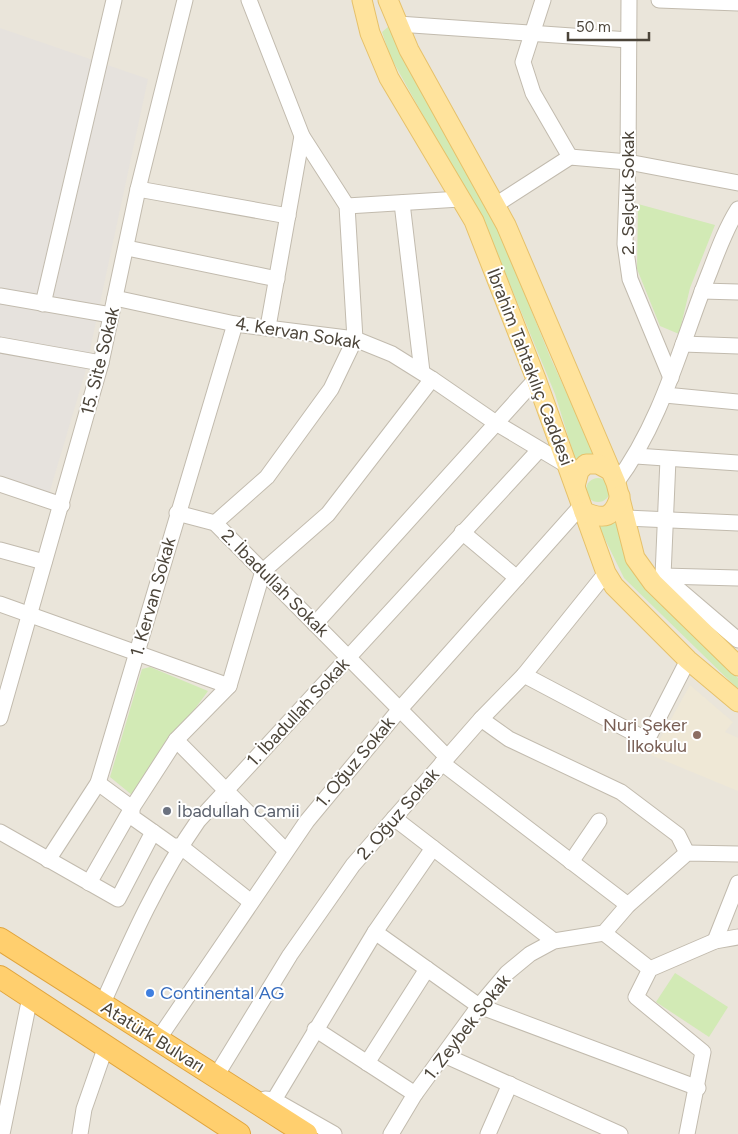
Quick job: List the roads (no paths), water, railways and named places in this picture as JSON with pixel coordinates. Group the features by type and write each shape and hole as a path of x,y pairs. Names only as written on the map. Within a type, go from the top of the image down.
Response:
{"highway":[{"name":"Atatürk Bulvarı","path":"0,939 157,1041 247,1095 306,1134"},
{"name":"Atatürk Bulvarı","path":"0,978 239,1134"}],"main road":[{"name":"İbrahim Tahtakılıç Caddesi","path":"362,0 370,33 389,78 474,221 536,379 606,573 614,586 688,660 738,702"},
{"name":"İbrahim Tahtakılıç Caddesi","path":"388,0 408,50 497,204 616,483 635,558 738,666"},
{"path":"574,486 579,471 586,464 598,464 616,483 616,509 607,516 596,517 582,509"}],"street":[{"path":"43,304 114,0"},
{"name":"15. Site Sokak","path":"0,718 101,363 138,189 185,0"},
{"path":"215,523 267,477 331,389 355,338 347,206 302,136 249,0"},
{"path":"543,0 523,62 533,93 570,157"},
{"name":"2. Selçuk Sokak","path":"629,0 628,162 625,244 630,279 671,378"},
{"path":"659,0 738,3"},
{"path":"398,24 629,40"},
{"path":"268,327 302,136"},
{"path":"497,204 570,157 628,162 738,183"},
{"path":"138,189 288,216"},
{"path":"347,206 460,199"},
{"path":"89,883 132,808 176,740 229,686 263,571 328,514 427,375 402,203"},
{"path":"616,483 636,456 665,395 702,291 735,219"},
{"path":"126,248 277,279"},
{"path":"702,291 738,292"},
{"path":"0,296 112,315"},
{"name":"4. Kervan Sokak","path":"115,298 235,324 355,338 392,354 427,375 496,424 568,466"},
{"name":"1. Kervan Sokak","path":"48,860 98,783 177,513 235,324"},
{"path":"683,344 738,346"},
{"path":"0,345 101,363"},
{"path":"315,624 536,379"},
{"path":"665,395 738,402"},
{"name":"1. İbadullah Sokak","path":"102,1005 137,925 180,846 198,821 539,450"},
{"path":"636,456 738,463"},
{"path":"658,580 666,519 668,458"},
{"path":"0,484 62,505"},
{"name":"1. Oğuz Sokak","path":"157,1041 307,821 400,709 517,578 582,509"},
{"name":"2. İbadullah Sokak","path":"177,513 215,523 400,709 445,760 571,862 628,905"},
{"path":"626,518 738,523"},
{"path":"462,532 517,578"},
{"path":"0,550 44,562"},
{"name":"2. Oğuz Sokak","path":"216,1076 290,955 353,865 481,719 524,675 606,573"},
{"path":"658,580 738,578"},
{"path":"658,580 737,639"},
{"path":"0,604 137,651 229,686"},
{"path":"524,675 647,740 688,660"},
{"path":"481,719 509,739 621,792 678,835 687,853"},
{"path":"176,740 286,850"},
{"path":"98,783 132,808"},
{"path":"132,808 132,817 173,846 180,846 251,902"},
{"path":"394,818 554,940"},
{"path":"571,862 599,821"},
{"path":"0,832 118,899 153,832"},
{"path":"274,1100 375,932 433,848"},
{"path":"650,969 604,933 628,905 687,853 738,854"},
{"path":"715,942 738,884"},
{"path":"375,932 479,1006 698,1088"},
{"name":"1. Zeybek Sokak","path":"390,1134 415,1094 479,1006 507,973 530,954 554,940 604,933"},
{"path":"688,1134 698,1088 703,1052 636,997 650,969 715,942 738,937"},
{"path":"367,1063 427,969"},
{"path":"2,1134 30,997"},
{"path":"315,1029 415,1094"},
{"path":"80,1134 84,1108 106,1046"},
{"path":"444,1055 620,1134"},
{"path":"488,1134 510,1084"},
{"path":"247,1095 274,1100 334,1134"}],"place":[{"name":"Nuri Şeker İlkokulu","path":"697,735"},
{"name":"İbadullah Camii","path":"167,811"},
{"name":"Continental AG","path":"150,993"}]}
